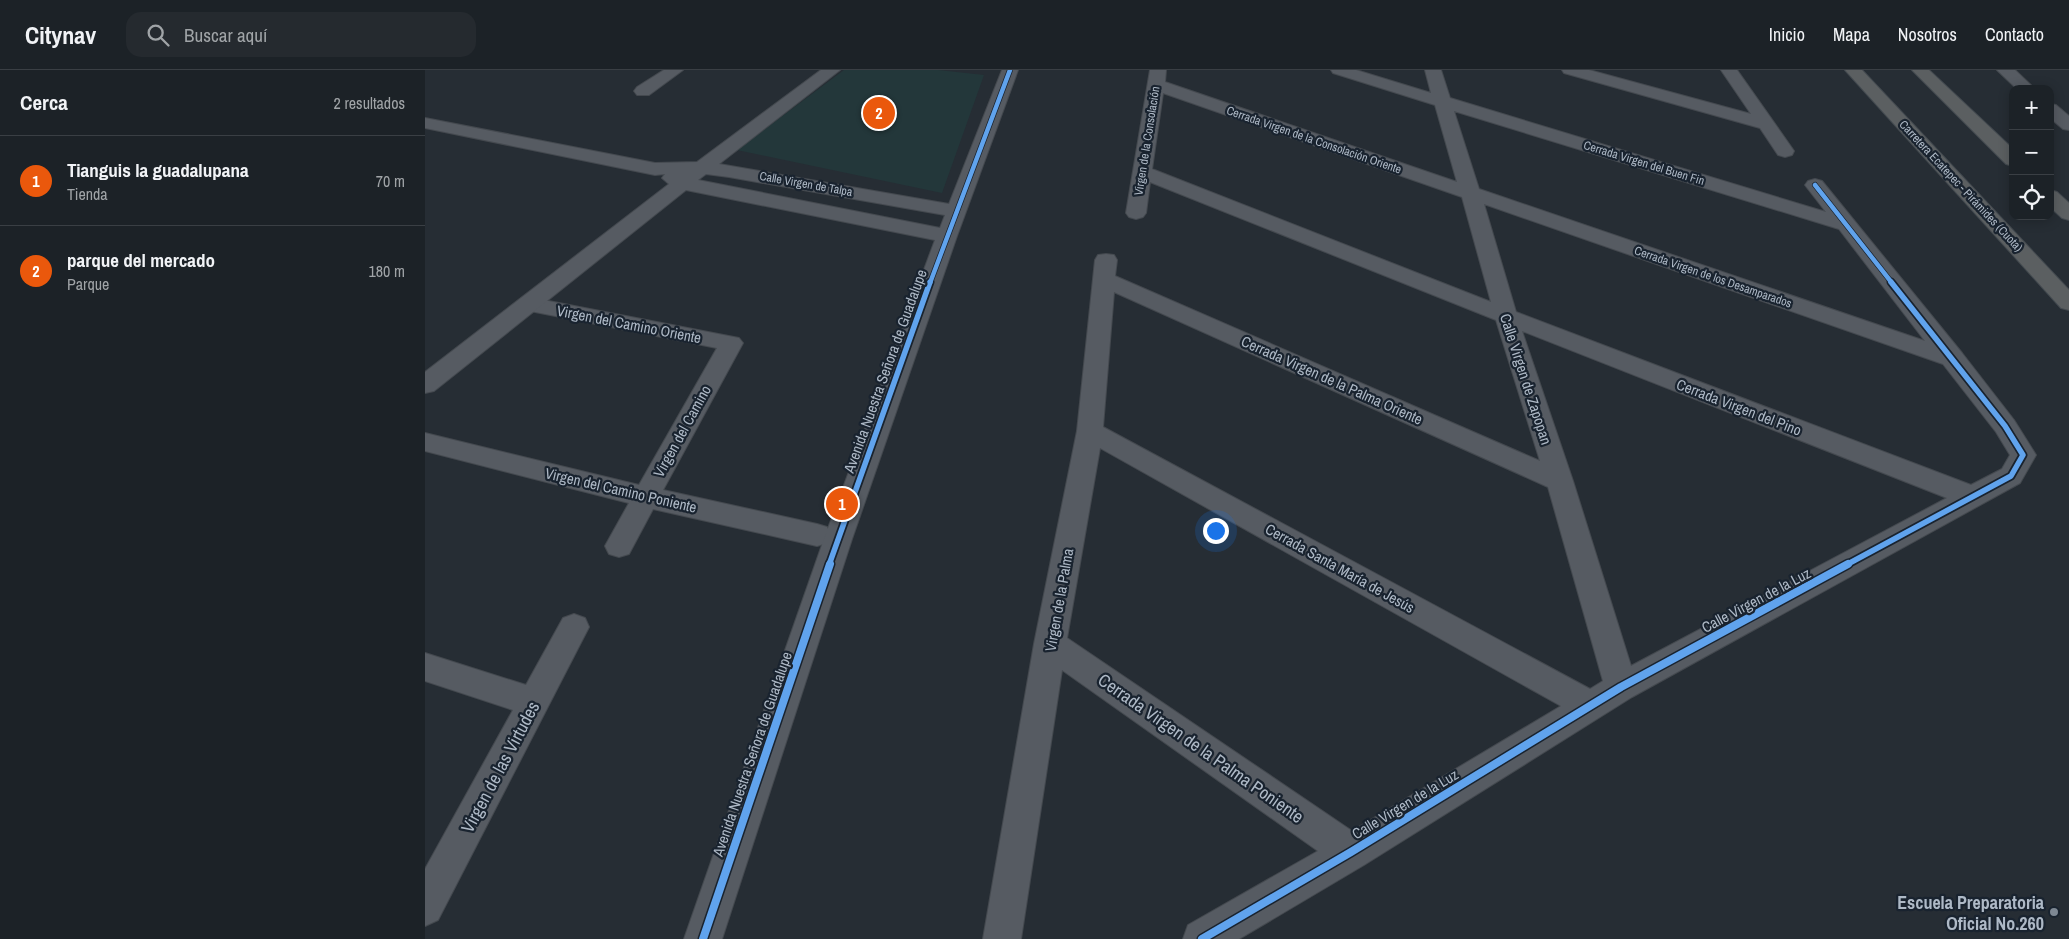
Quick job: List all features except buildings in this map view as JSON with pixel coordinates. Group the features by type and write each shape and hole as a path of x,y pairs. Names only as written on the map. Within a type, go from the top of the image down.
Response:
{"highway":[{"name":"Carretera Ecatepec - Pirámides (Cuota)","path":"1853,70 2069,302"},
{"path":"1920,70 2009,156"},
{"path":"2054,200 2069,214"}],"street":[{"path":"425,385 702,168 832,70"},
{"name":"Avenida Nuestra Señora de Guadalupe","path":"703,939 838,540 952,223 1010,70"},
{"name":"Cerrada Virgen del Buen Fin","path":"1339,70 1845,224"},
{"name":"Calle Virgen de Zapopan","path":"1433,70 1506,316 1560,481 1621,687"},
{"path":"1570,70 1767,124"},
{"path":"1729,70 1785,150"},
{"path":"2005,70 2022,85"},
{"path":"643,91 667,71"},
{"name":"Virgen de la Consolación","path":"1136,213 1157,77"},
{"name":"Cerrada Virgen de la Consolación Oriente","path":"1157,77 1471,195"},
{"path":"2054,111 2069,124"},
{"name":"Calle Virgen de Talpa","path":"425,123 655,169 702,168 729,171 952,223"},
{"name":"Calle Virgen de Talpa","path":"655,169 683,183 952,223"},
{"name":"Cerrada Virgen del Pino","path":"1142,172 1972,498"},
{"name":"Calle Virgen de la Luz","path":"1201,939 1351,852 1621,687 2011,476 2023,455 2005,426 1815,185"},
{"name":"Cerrada Virgen de los Desamparados","path":"1471,195 1954,359"},
{"name":"Virgen de la Palma","path":"1002,939 1050,644 1090,431 1105,270"},
{"name":"Cerrada Virgen de la Palma Oriente","path":"1105,270 1560,481"},
{"name":"Virgen del Camino Oriente","path":"528,304 731,343"},
{"name":"Virgen del Camino","path":"619,546 731,343"},
{"name":"Cerrada Santa María de Jesús","path":"1090,431 1591,706"},
{"name":"Virgen del Camino Poniente","path":"425,442 646,497 817,535"},
{"name":"Virgen de las Virtudes","path":"425,907 574,627"},
{"name":"Cerrada Virgen de la Palma Poniente","path":"1050,644 1351,852"},
{"path":"425,667 535,702"}],"green space":[{"path":"844,70 938,70 984,75 942,193 737,150"}],"cycle path":[{"path":"703,939 838,539 947,236 1010,70"},
{"path":"1202,939 1351,852 1621,687 2011,476 2023,455 2005,426 1815,185"}],"place":[{"name":"parque del mercado","path":"879,113"},
{"name":"Tianguis la guadalupana","path":"842,504"},
{"name":"Escuela Preparatoria Oficial No.260","path":"2054,912"}]}
